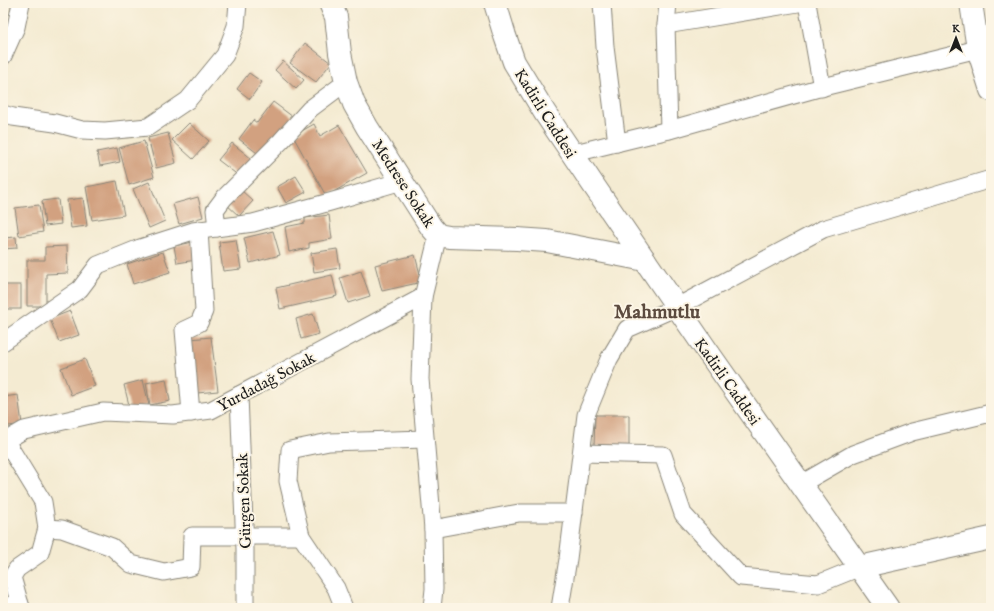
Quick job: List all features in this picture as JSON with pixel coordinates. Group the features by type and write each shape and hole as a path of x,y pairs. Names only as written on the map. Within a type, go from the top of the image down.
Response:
{"main road":[{"name":"Medrese Sokak","path":"330,3 336,18 340,53 346,82 354,104 431,227 438,235 449,237 547,241 645,260"},
{"name":"Kadirli Caddesi","path":"495,3 514,62 528,86 571,152 677,307 888,608"},
{"path":"979,14 978,49 991,90"},
{"path":"860,567 991,538"}],"street":[{"path":"3,56 16,27 21,3"},
{"path":"3,114 13,117 55,123 82,130 105,132 148,126 188,100 225,55 236,26 238,3"},
{"path":"602,3 617,143"},
{"path":"668,3 666,25 669,130"},
{"path":"666,25 798,3"},
{"path":"807,3 822,88"},
{"path":"571,152 583,151 669,130 822,88 978,49"},
{"path":"217,228 215,210 224,198 281,141 310,109 346,82"},
{"path":"560,608 582,454 586,415 609,359 627,329 677,307 823,230 991,179"},
{"path":"3,342 80,289 98,265 140,248 199,230 253,223 402,181"},
{"path":"191,413 184,330 200,323 204,311 199,230"},
{"path":"432,608 434,588 433,529 420,379 423,297 438,235"},
{"name":"Yurdadağ Sokak","path":"4,440 24,430 103,412 173,415 211,410 423,297"},
{"name":"Gürgen Sokak","path":"239,395 245,536 245,608"},
{"path":"801,484 853,454 912,432 991,413"},
{"path":"344,608 336,588 301,536 288,481 290,450 328,442 425,439"},
{"path":"3,607 20,606 12,577 17,569 40,553 47,528 43,502 4,440"},
{"path":"582,454 663,455 683,514 741,577 818,584 860,567"},
{"path":"433,529 519,513 574,513"},
{"path":"47,528 62,529 112,547 131,564 164,572 191,567 192,536 301,536"}],"building":[{"path":"305,43 331,63 316,82 290,63"},
{"path":"283,61 304,80 296,89 275,70"},
{"path":"249,73 262,82 250,99 237,89"},
{"path":"273,102 293,117 261,156 239,139 253,120 257,123"},
{"path":"189,123 209,141 193,159 172,140"},
{"path":"314,124 320,136 339,125 367,173 326,196 293,136"},
{"path":"168,133 176,163 156,168 148,138"},
{"path":"144,141 154,177 129,185 119,148"},
{"path":"232,143 252,159 239,176 218,160"},
{"path":"117,148 120,162 100,166 97,152"},
{"path":"296,176 306,192 286,203 277,187"},
{"path":"117,181 124,215 92,220 86,187"},
{"path":"149,182 165,221 149,228 133,189"},
{"path":"241,190 253,201 239,216 226,204"},
{"path":"198,197 203,217 179,224 173,204"},
{"path":"83,198 87,226 71,228 67,200"},
{"path":"58,199 61,224 45,226 42,201"},
{"path":"39,205 43,232 19,236 15,208"},
{"path":"329,215 332,239 309,243 309,248 289,252 285,227 305,223 305,218"},
{"path":"273,231 280,255 250,263 244,238"},
{"path":"16,237 17,248 3,249 3,238"},
{"path":"236,240 241,269 223,271 219,242"},
{"path":"193,242 196,260 177,263 174,246"},
{"path":"67,246 68,273 46,274 46,306 27,306 27,260 45,260 45,247"},
{"path":"337,249 340,268 314,272 311,253"},
{"path":"163,252 170,272 133,284 127,264"},
{"path":"415,255 422,282 382,291 375,265"},
{"path":"361,271 370,296 348,303 340,278"},
{"path":"332,275 337,296 280,309 276,288"},
{"path":"3,285 21,285 21,309 3,309"},
{"path":"70,311 79,335 59,342 50,319"},
{"path":"313,314 319,334 301,339 296,319"},
{"path":"211,337 218,391 197,393 190,339"},
{"path":"85,359 95,386 71,395 61,368"},
{"path":"166,379 170,401 150,405 146,383"},
{"path":"143,380 149,405 130,409 124,385"},
{"path":"18,395 22,424 3,427 3,397"},
{"path":"595,415 629,415 629,447 594,446"}],"district":[{"name":"Mahmutlu","path":"657,311"}]}
